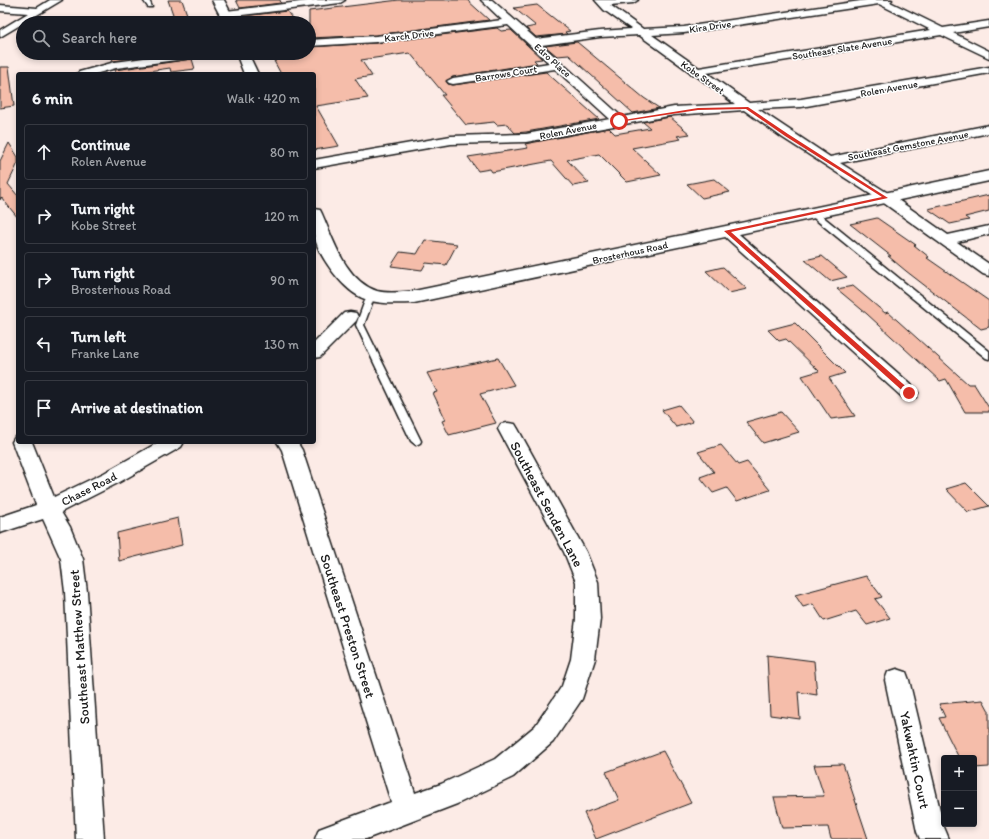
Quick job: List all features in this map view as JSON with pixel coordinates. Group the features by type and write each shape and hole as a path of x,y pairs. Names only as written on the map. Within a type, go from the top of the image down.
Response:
{"street":[{"path":"30,16 57,0"},
{"path":"218,0 227,16"},
{"path":"240,16 340,0"},
{"name":"Edro Place","path":"486,0 619,121"},
{"path":"601,1 632,0"},
{"path":"881,0 989,55"},
{"name":"Kira Drive","path":"533,43 600,34 684,30 881,0"},
{"name":"Kobe Street","path":"601,1 641,33 696,72 828,161 886,198 989,271"},
{"path":"0,8 38,11"},
{"name":"Karch Drive","path":"316,43 376,39 509,22"},
{"path":"0,34 16,24"},
{"name":"Southeast Slate Avenue","path":"696,72 989,24"},
{"path":"90,72 115,65 153,60"},
{"path":"245,60 250,72"},
{"name":"Barrows Court","path":"454,81 558,65"},
{"name":"Rolen Avenue","path":"316,164 451,140 526,138 619,121 692,110 801,104 989,70"},
{"name":"Southeast Gemstone Avenue","path":"828,161 989,129"},
{"name":"Brosterhous Road","path":"316,219 337,266 345,278 356,287 371,295 392,298 435,294 989,176"},
{"path":"945,240 989,230"},
{"path":"727,231 909,393"},
{"path":"316,351 350,317"},
{"name":"Southeast Senden Lane","path":"329,839 447,795 504,768 544,734 573,691 583,659 588,619 587,582 575,552 508,429"},
{"name":"Southeast Matthew Street","path":"23,444 48,508 59,527 72,559 76,592 90,839"},
{"name":"Chase Road","path":"0,526 90,490 170,444"},
{"name":"Southeast Preston Street","path":"288,444 292,450 407,810"},
{"name":"Yakwahtin Court","path":"898,680 931,832 935,839"}],"lane":[{"path":"146,0 150,6"},
{"path":"812,213 989,356"},
{"path":"371,295 360,325 416,441"}],"building":[{"path":"168,0 182,0 188,16 174,16"},
{"path":"236,0 280,0 281,3 240,8"},
{"path":"399,0 467,0 489,20 376,35 316,38 316,16 309,16 309,11"},
{"path":"537,5 570,31 565,32 567,34 536,37 526,28 536,26 514,8"},
{"path":"287,11 290,16 244,16"},
{"path":"497,28 501,31 511,30 542,59 534,60 537,63 453,77 446,81 448,84 453,85 546,72 599,119 515,133 507,124 497,125 494,122 466,125 441,95 445,95 410,53 361,60 372,76 355,79 368,98 316,106 316,72 280,72 274,61 316,60 316,47 376,43"},
{"path":"577,42 644,98 659,108 633,113 569,55 557,56 545,46"},
{"path":"185,60 192,60 195,69 171,72 170,68 142,72 116,72 115,70"},
{"path":"0,67 9,67 14,106 0,108"},
{"path":"316,106 339,146 316,150"},
{"path":"670,117 690,134 677,136 681,139 632,148 661,175 627,182 599,154 567,160 589,183 573,186 551,161 492,172 490,169 478,171 468,157 528,148 525,144 609,128 615,134 650,128 643,122"},
{"path":"9,143 16,154 16,167 8,184 16,194 16,216 1,197 0,200 0,161"},
{"path":"714,179 730,192 702,198 687,184"},
{"path":"989,195 989,211 965,217 969,220 950,224 928,209"},
{"path":"877,218 916,245 914,245 929,257 927,258 989,301 989,327 981,329 906,271 888,256 891,256 850,224"},
{"path":"425,240 457,244 446,265 426,263 422,270 391,266 400,252 417,254"},
{"path":"822,256 847,277 830,281 805,260"},
{"path":"723,267 747,289 729,293 706,271"},
{"path":"853,286 885,313 888,312 968,384 974,384 989,408 989,412 965,412 946,379 940,381 867,314 837,289"},
{"path":"795,323 845,373 829,378 855,416 831,419 802,376 819,371 786,339 779,341 768,330"},
{"path":"498,358 514,385 480,394 496,423 449,435 442,421 446,420 433,393 437,392 427,373"},
{"path":"679,405 693,422 676,427 662,410"},
{"path":"781,412 799,432 763,443 746,422"},
{"path":"721,445 738,465 747,462 770,490 737,501 727,488 713,493 700,477 714,472 698,452"},
{"path":"966,483 989,506 968,512 946,489"},
{"path":"178,518 182,545 119,561 117,533"},
{"path":"866,576 882,597 875,599 890,618 867,625 856,611 824,621 813,604 803,607 795,595"},
{"path":"767,655 814,661 817,695 798,692 800,719 770,715"},
{"path":"983,700 989,711 989,767 977,768 977,755 958,755 939,718 945,717 939,704"},
{"path":"663,751 691,803 596,839 584,813 619,800 606,772"},
{"path":"843,764 868,839 831,839 828,827 782,828 774,797 824,796 814,765"}],"route":[{"path":"619,121 698,109 747,107 787,135 886,198 727,231 909,393"}]}
